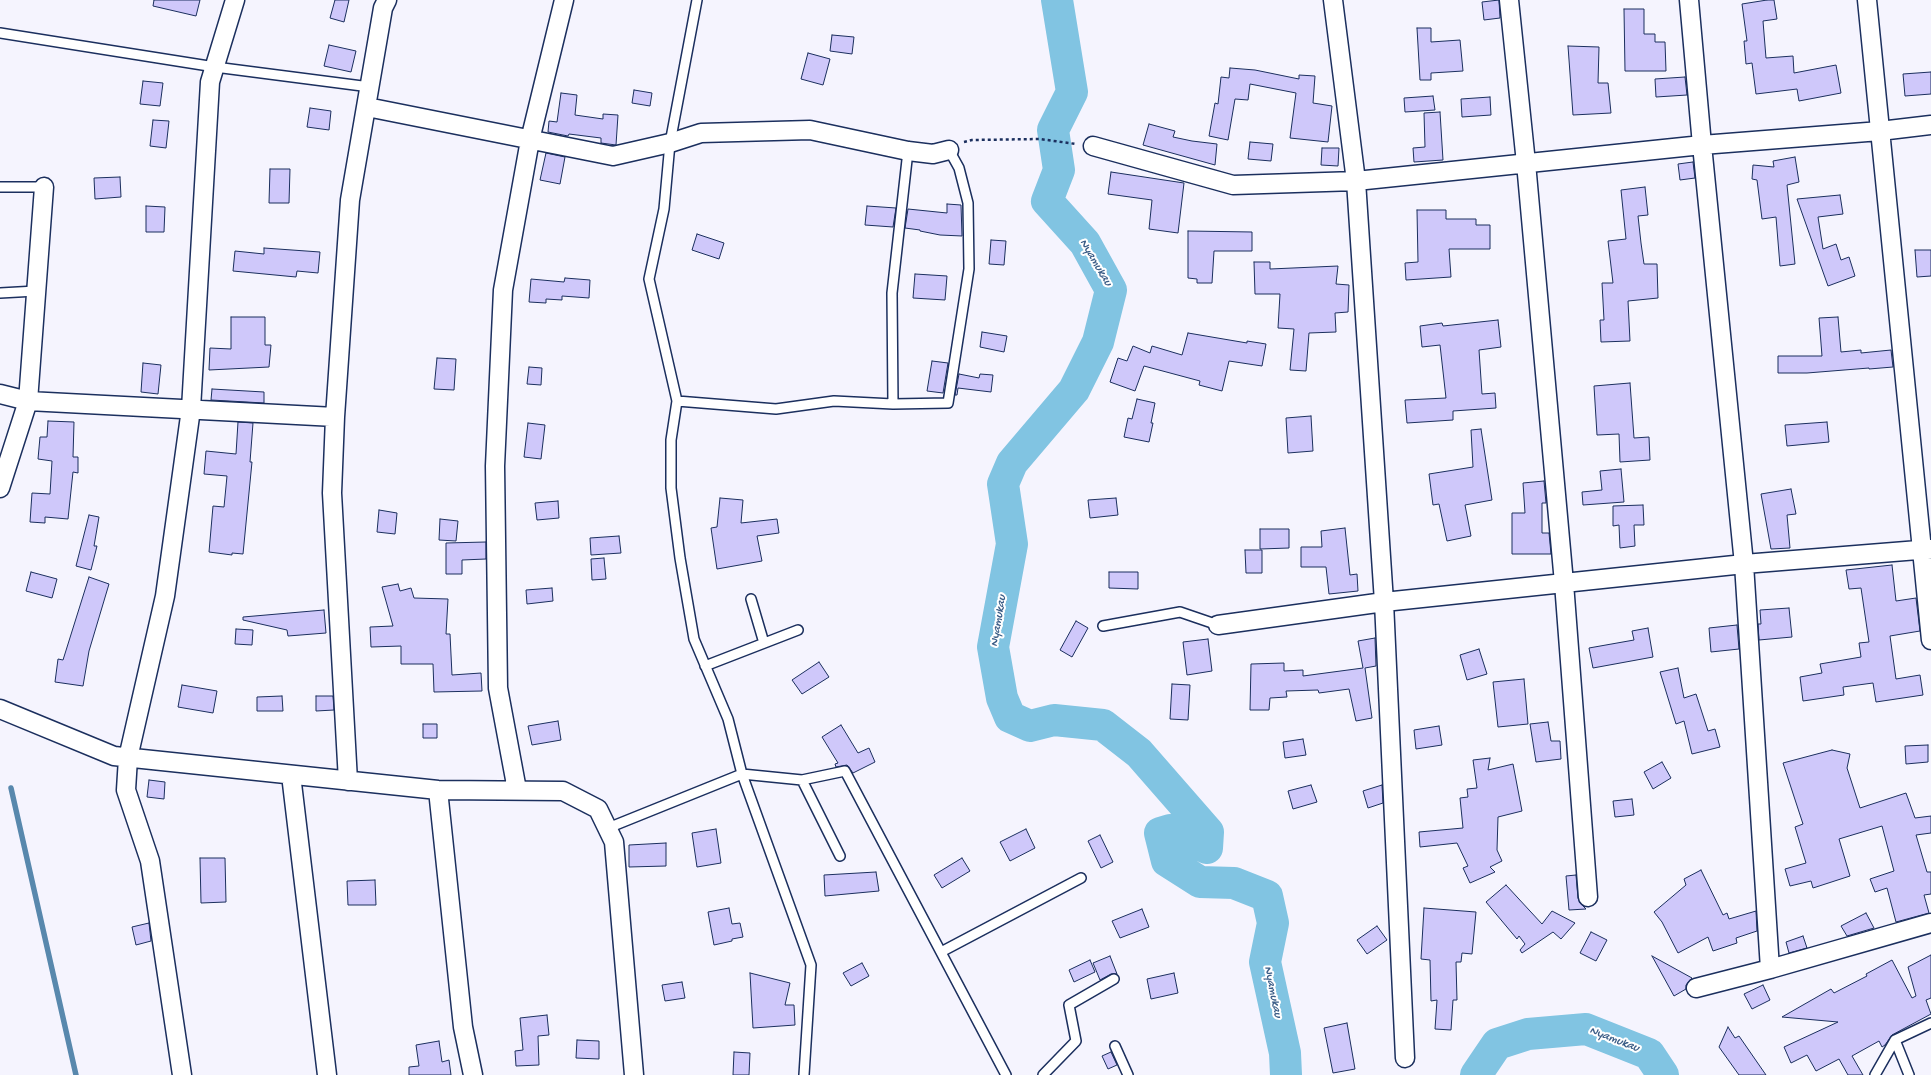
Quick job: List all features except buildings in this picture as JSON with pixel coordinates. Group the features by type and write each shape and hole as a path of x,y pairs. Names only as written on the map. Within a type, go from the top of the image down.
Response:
{"street":[{"path":"182,1075 150,862 126,790 128,758 165,596 191,409 210,82 235,0"},
{"path":"348,781 332,492 335,417 350,200 383,8 387,0"},
{"path":"517,790 498,688 495,466 503,290 530,140 564,0"},
{"path":"1333,0 1356,181 1384,602 1405,1058"},
{"path":"1509,0 1526,163 1564,583 1588,897"},
{"path":"1689,0 1702,146 1744,564 1770,969"},
{"path":"1867,0 1880,131 1927,549 1931,640"},
{"path":"366,107 613,156 670,143 701,133 810,130 908,151 933,154 949,150"},
{"path":"1093,146 1233,185 1356,181 1526,163 1880,131 1931,125"},
{"path":"0,488 28,401 44,187"},
{"path":"0,394 28,401 335,417"},
{"path":"1218,625 1384,602 1744,564 1927,549"},
{"path":"0,709 114,756 438,790 563,791 598,809 614,842 634,1075"},
{"path":"291,775 327,1075"},
{"path":"438,790 463,1027 473,1075"},
{"path":"1696,988 1931,924"}],"lane":[{"path":"697,0 670,143 664,209 649,279 677,401 671,440 671,488 680,558 694,639 728,719 742,774 811,965 804,1075"},
{"path":"0,33 215,67 370,87"},
{"path":"677,401 776,409 834,401 893,404 948,404 969,269 968,203 959,168 949,150"},
{"path":"893,404 892,293 908,151"},
{"path":"0,187 44,187"},
{"path":"0,293 36,291"},
{"path":"751,599 764,643"},
{"path":"1103,626 1180,612 1218,625"},
{"path":"705,666 798,630"},
{"path":"608,828 742,774 802,780 845,771 1006,1075"},
{"path":"802,780 840,856"},
{"path":"941,952 1080,878"},
{"path":"1043,1075 1076,1041 1069,1005 1114,979"},
{"path":"1875,1075 1895,1040 1931,1023"},
{"path":"1895,1040 1909,1075"},
{"path":"1115,1046 1128,1075"}],"path":[{"path":"949,150 961,143 972,140 1040,139 1065,142"}],"waterway":[{"name":"Nyamukau","path":"1057,0 1072,92 1053,130 1059,170 1047,201 1085,243 1111,290 1098,342 1074,390 1012,463 1003,484 1012,544 993,647 1002,698 1010,717 1030,726 1054,720 1103,725 1139,753 1208,832 1207,848 1170,830 1160,833 1167,861 1200,882 1234,883 1267,896 1273,923 1265,962 1285,1053 1286,1075"},
{"path":"11,788 76,1075"},
{"name":"Nyamukau","path":"1476,1075 1497,1044 1528,1034 1586,1029 1649,1054 1663,1075"}]}
